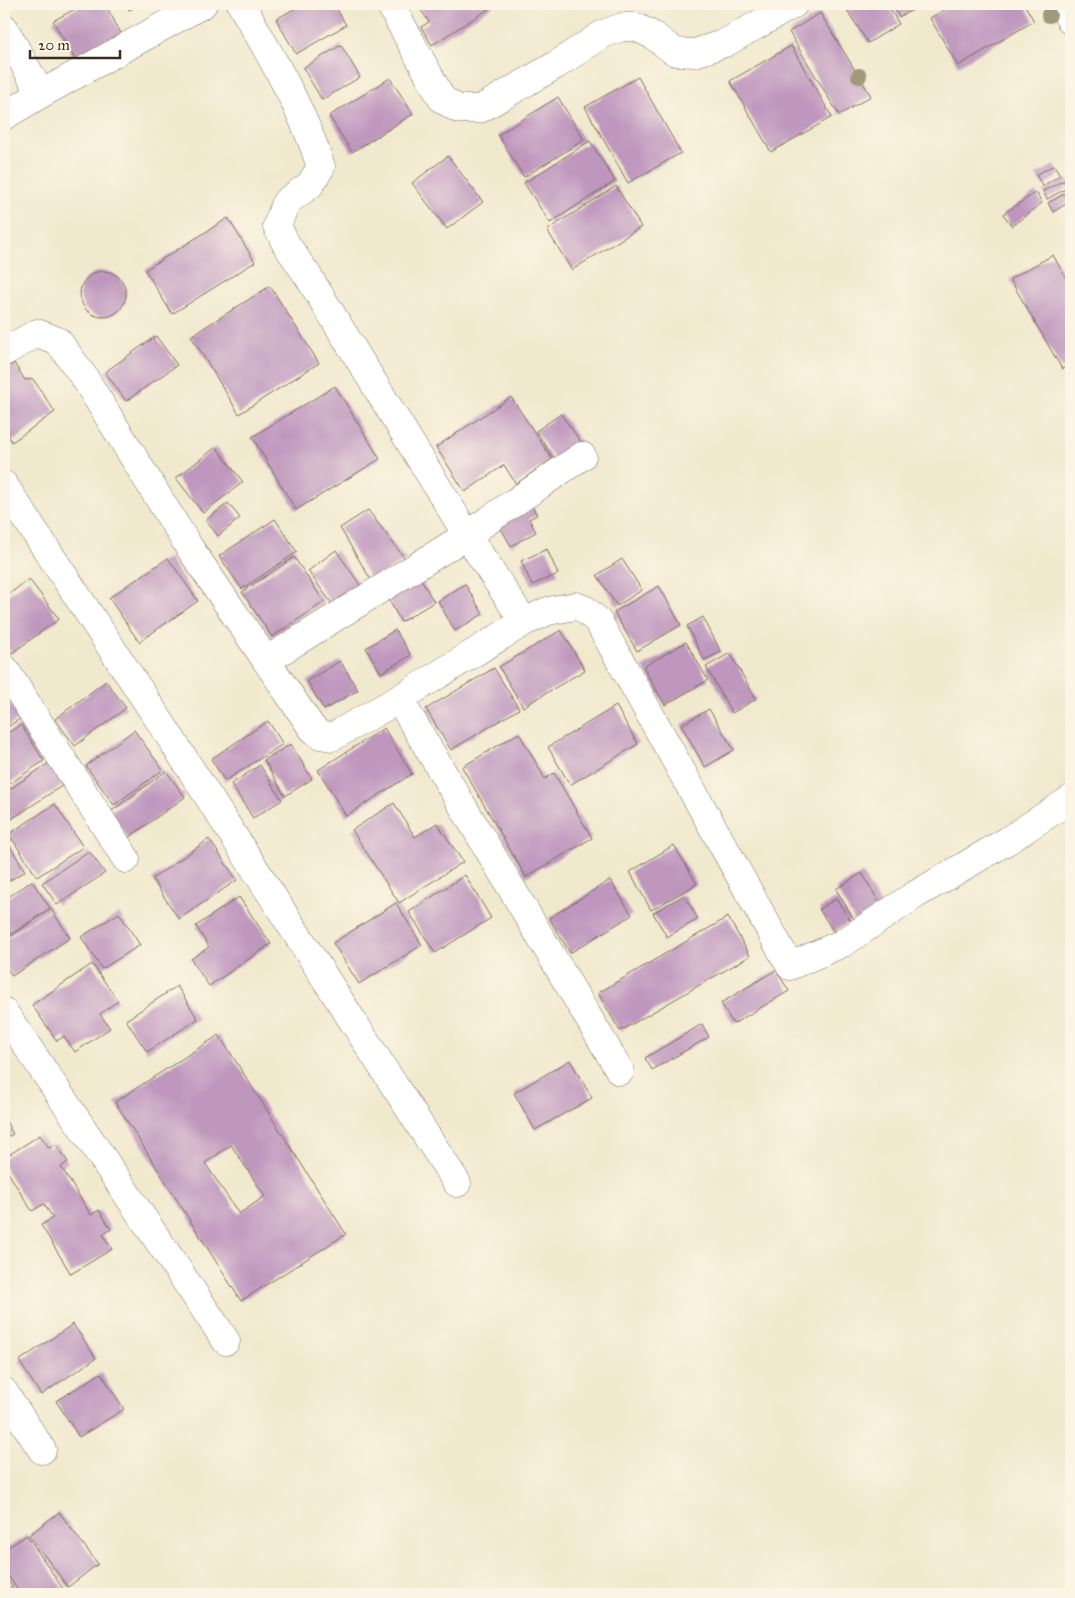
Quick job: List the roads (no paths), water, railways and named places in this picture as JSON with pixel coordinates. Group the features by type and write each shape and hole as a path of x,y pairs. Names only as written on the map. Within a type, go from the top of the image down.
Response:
{"street":[{"path":"4,116 203,4"},
{"path":"241,4 288,88 313,143 321,167 310,185 286,202 277,226 286,244 308,276 467,535 524,622"},
{"path":"390,4 442,99 458,109 480,110 556,65 603,34 622,27 636,27 654,36 675,52 694,53 725,43 794,4"},
{"path":"4,28 41,94"},
{"path":"4,352 37,333 58,341 84,377 189,547 312,728 320,735 332,737 400,699 524,622 548,611 576,606 584,609 598,621 790,966 843,943 915,895 1007,841 1071,799"},
{"path":"267,660 467,535 582,456"},
{"path":"4,485 159,720 457,1184"},
{"path":"4,668 126,859"},
{"path":"400,699 620,1072"},
{"path":"4,1012 226,1342"},
{"path":"4,1392 42,1450"}]}
